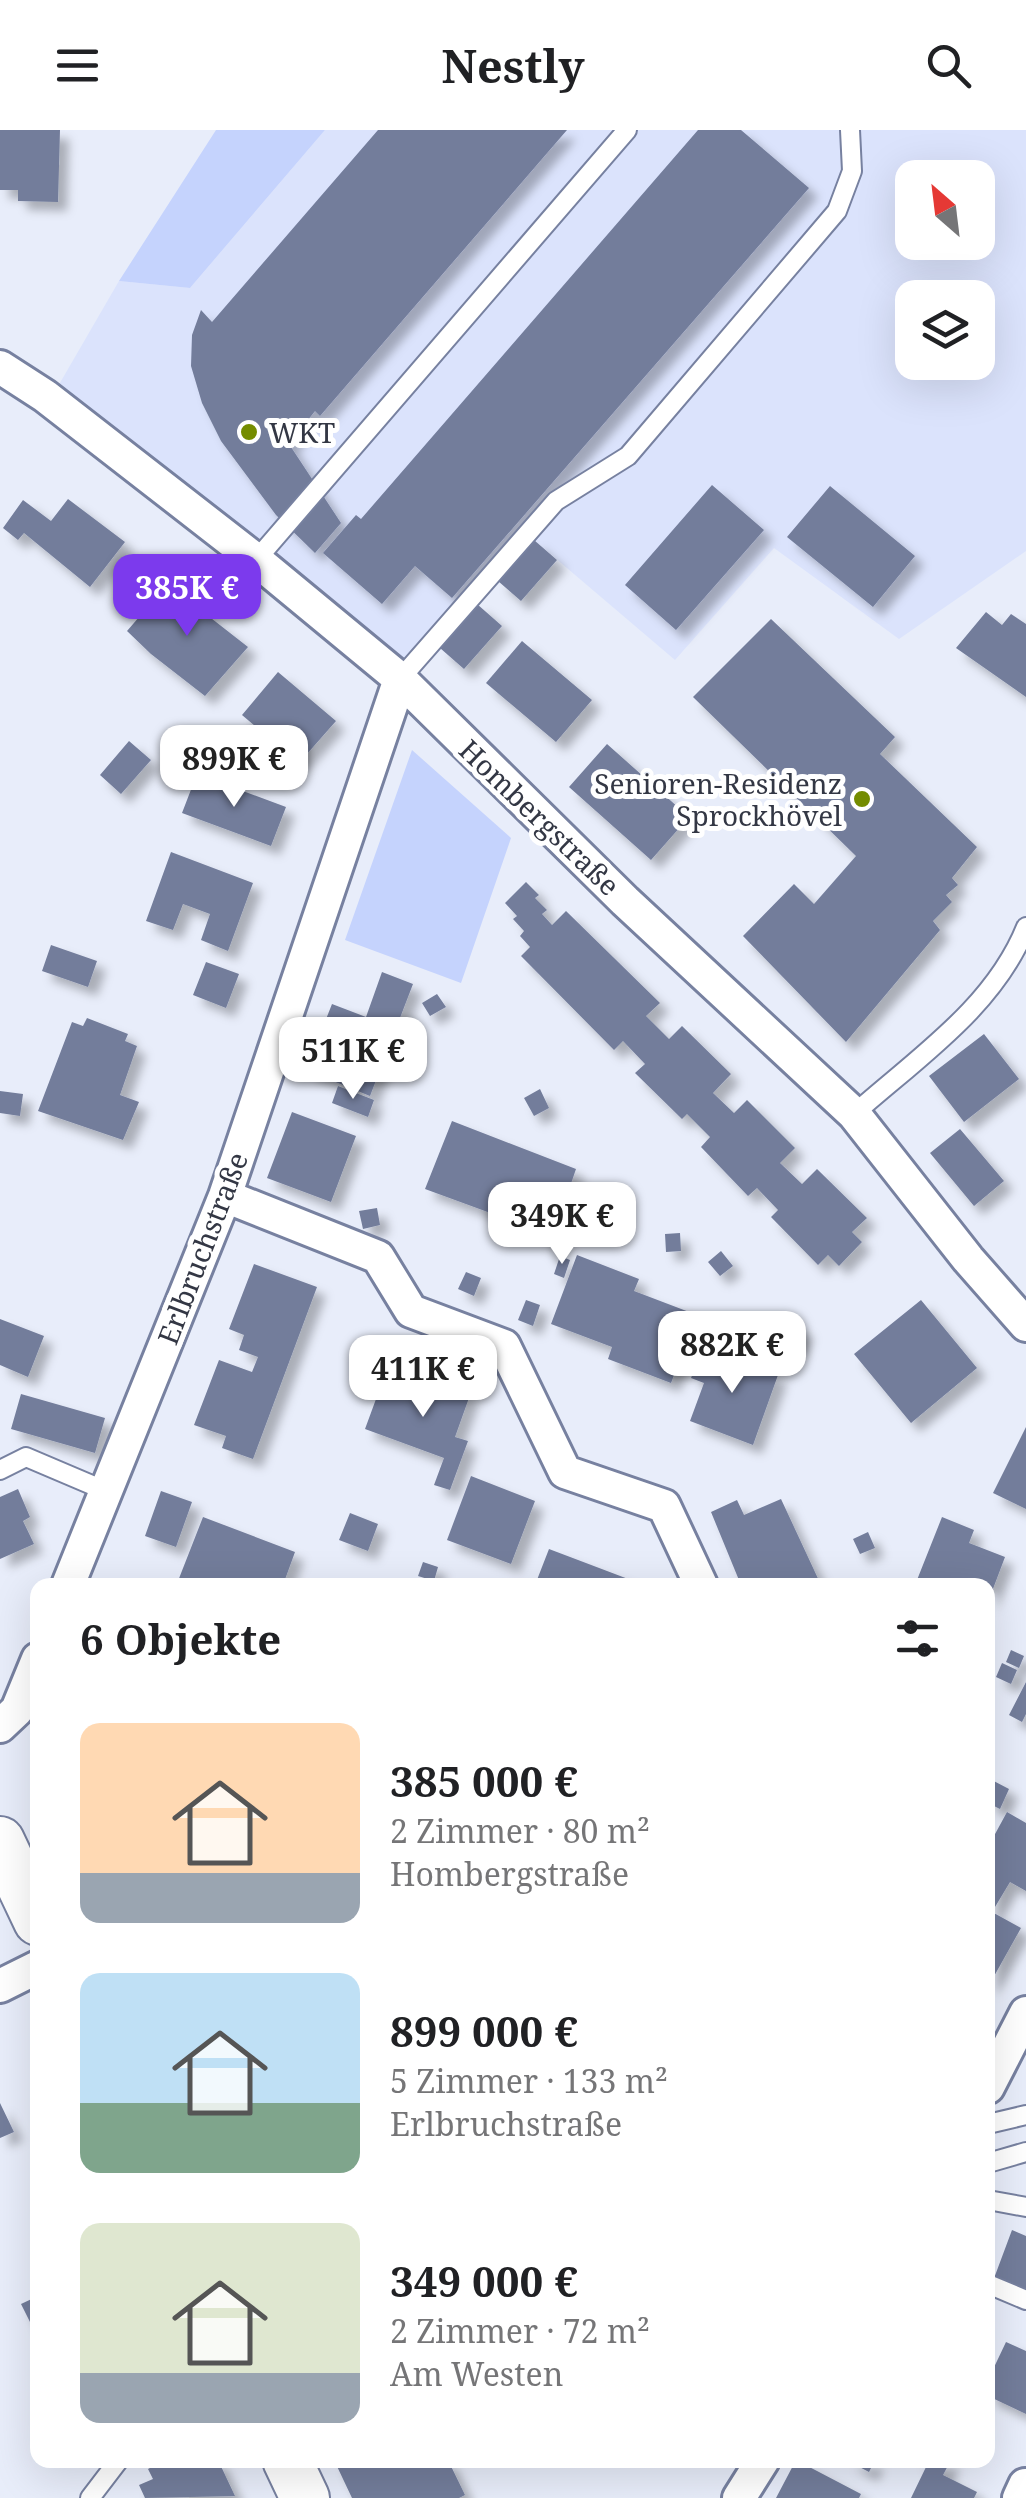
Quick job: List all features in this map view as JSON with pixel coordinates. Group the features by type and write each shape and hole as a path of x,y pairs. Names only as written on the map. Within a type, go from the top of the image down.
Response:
{"main road":[{"path":"0,1841 30,1904"},
{"path":"292,2468 305,2498"}],"street":[{"name":"Hombergstraße","path":"0,367 45,396 256,560 400,679 626,901 854,1114 968,1259 1026,1324"},
{"name":"Erlbruchstraße","path":"71,1578 225,1196 400,679"},
{"path":"225,1196 378,1257 410,1310 504,1346 565,1472 664,1506 698,1578"},
{"path":"0,1726 17,1710 30,1678"},
{"path":"0,1986 30,1971"},
{"path":"995,2073 1026,2013"},
{"path":"740,2498 758,2468"},
{"path":"1019,2498 1025,2485"}],"lane":[{"path":"256,560 626,130"},
{"path":"400,679 556,501 628,456 837,211 852,171 850,130"},
{"path":"854,1114 982,1000 1014,958 1026,927"},
{"path":"0,1470 26,1456 106,1491"},
{"path":"995,2122 1026,2115"},
{"path":"995,2161 1026,2152"},
{"path":"995,2201 1026,2207"},
{"path":"995,2287 1026,2300"},
{"path":"90,2498 113,2468"}],"shaded area":[{"path":"216,130 325,130 190,288 119,281"},
{"path":"325,130 1026,130 1026,551 899,639 774,548 675,660 534,540 415,676 57,388 119,281 190,288"},
{"path":"412,750 511,838 461,983 345,940"}],"building":[{"path":"0,130 60,130 58,202 18,201 18,190 0,190"},
{"path":"378,130 567,130 320,416 315,411 289,444 341,523 315,553 276,515 221,441 202,403 191,366 192,335 201,310 212,322"},
{"path":"698,130 741,130 809,188 452,598 415,566 382,604 323,553 356,515 361,519"},
{"path":"712,485 764,530 676,630 625,585"},
{"path":"830,486 915,556 873,607 787,537"},
{"path":"68,499 125,542 90,587 24,533 18,540 3,528 23,500 51,521"},
{"path":"534,540 557,560 521,601 498,581"},
{"path":"171,580 196,601 193,604 248,647 205,696 127,631"},
{"path":"477,604 502,626 464,669 440,648"},
{"path":"986,612 1002,625 1011,614 1026,624 1026,697 956,648"},
{"name":"Senioren-Residenz Sprockhövel","path":"771,619 895,737 880,754 977,847 952,878 958,885 946,895 952,902 933,921 940,930 846,1042 743,936 794,884 814,904 856,856 693,697"},
{"path":"522,641 592,700 556,742 486,683"},
{"path":"278,672 336,721 299,763 242,715"},
{"path":"129,741 151,760 121,794 100,775"},
{"path":"607,744 689,817 651,860 569,787"},
{"path":"197,774 286,807 271,846 182,813"},
{"path":"171,852 253,883 228,951 201,940 210,914 183,904 173,930 146,921"},
{"path":"526,882 539,895 535,898 547,910 542,914 552,925 566,911 660,1003 646,1016 669,1039 682,1026 731,1074 713,1093 734,1113 747,1100 795,1148 780,1163 802,1184 817,1169 867,1218 852,1232 862,1242 839,1266 828,1255 818,1265 771,1217 778,1210 757,1188 748,1196 701,1147 710,1137 687,1114 682,1119 635,1073 645,1064 623,1041 614,1050 521,956 530,947 520,936 524,931 513,919 517,916 505,903"},
{"path":"51,945 97,961 88,987 42,971"},
{"path":"206,962 239,974 226,1008 193,995"},
{"path":"382,972 413,984 370,1096 306,1070 332,1004 366,1017"},
{"path":"437,994 446,1007 430,1016 422,1003"},
{"path":"87,1018 128,1034 125,1041 137,1046 120,1095 139,1102 123,1140 38,1111 72,1022 83,1026"},
{"path":"984,1034 1019,1079 964,1122 929,1076"},
{"path":"338,1086 374,1100 368,1117 332,1103"},
{"path":"540,1089 549,1108 534,1116 524,1098"},
{"path":"0,1091 23,1094 20,1116 0,1113"},
{"path":"292,1112 356,1136 331,1202 267,1178"},
{"path":"452,1121 576,1169 553,1236 425,1189"},
{"path":"960,1129 1004,1181 974,1206 930,1153"},
{"path":"377,1208 380,1225 363,1229 359,1211"},
{"path":"680,1233 681,1251 666,1252 665,1234"},
{"path":"721,1251 733,1266 720,1276 708,1262"},
{"path":"577,1255 639,1279 634,1291 697,1315 671,1383 608,1359 612,1347 551,1324"},
{"path":"560,1256 570,1260 564,1278 554,1274"},
{"path":"254,1264 317,1287 253,1459 222,1448 226,1436 194,1425 219,1360 252,1372 258,1357 239,1350 244,1335 229,1329"},
{"path":"466,1272 481,1278 474,1296 458,1289"},
{"path":"526,1300 540,1305 533,1326 518,1320"},
{"path":"921,1300 977,1368 911,1423 854,1354"},
{"path":"0,1319 44,1336 28,1377 0,1365"},
{"path":"788,1322 805,1329 798,1348 781,1341"},
{"path":"703,1348 778,1375 753,1445 690,1421 704,1383 691,1378"},
{"path":"404,1370 470,1395 455,1437 468,1441 450,1490 434,1485 444,1458 365,1429 383,1380 398,1386"},
{"path":"21,1394 105,1418 95,1453 11,1429"},
{"path":"1026,1427 1026,1509 993,1493"},
{"path":"471,1476 535,1501 511,1564 447,1540"},
{"path":"18,1489 30,1517 23,1521 34,1544 0,1559 0,1497"},
{"path":"161,1491 192,1502 176,1547 145,1536"},
{"path":"781,1499 818,1578 738,1578 711,1512 737,1500 744,1515"},
{"path":"350,1513 378,1524 368,1551 339,1540"},
{"path":"203,1517 295,1552 286,1578 179,1578"},
{"path":"942,1517 974,1530 969,1543 1005,1557 995,1583 995,1578 918,1578"},
{"path":"868,1532 875,1548 860,1554 853,1539"},
{"path":"549,1549 626,1578 538,1578"},
{"path":"423,1562 438,1567 435,1578 418,1576"},
{"path":"1011,1650 1024,1656 1019,1668 1006,1662"},
{"path":"1002,1663 1017,1670 1011,1684 996,1677"},
{"path":"1026,1682 1026,1714 1022,1722 1009,1715"},
{"path":"995,1782 1009,1789 1000,1809 995,1806"},
{"path":"1007,1812 1026,1823 1026,1891 1010,1882 995,1907 995,1834"},
{"path":"995,1914 1021,1928 995,1974"},
{"path":"0,2103 14,2132 0,2138"},
{"path":"1012,2230 1026,2236 1026,2293 995,2282"},
{"path":"30,2300 30,2322 21,2304"},
{"path":"1006,2342 1026,2351 1026,2414 995,2399 995,2365"},
{"path":"222,2468 235,2496 145,2498 139,2485 153,2479 148,2469"},
{"path":"338,2468 452,2468 465,2495 459,2498 352,2498"},
{"path":"792,2468 811,2468 861,2494 859,2498 776,2498"},
{"path":"926,2468 947,2468 943,2475 977,2492 974,2498 911,2498"}],"place":[{"name":"WKT","path":"249,432"},
{"name":"Senioren-Residenz Sprockhövel","path":"862,799"}]}
